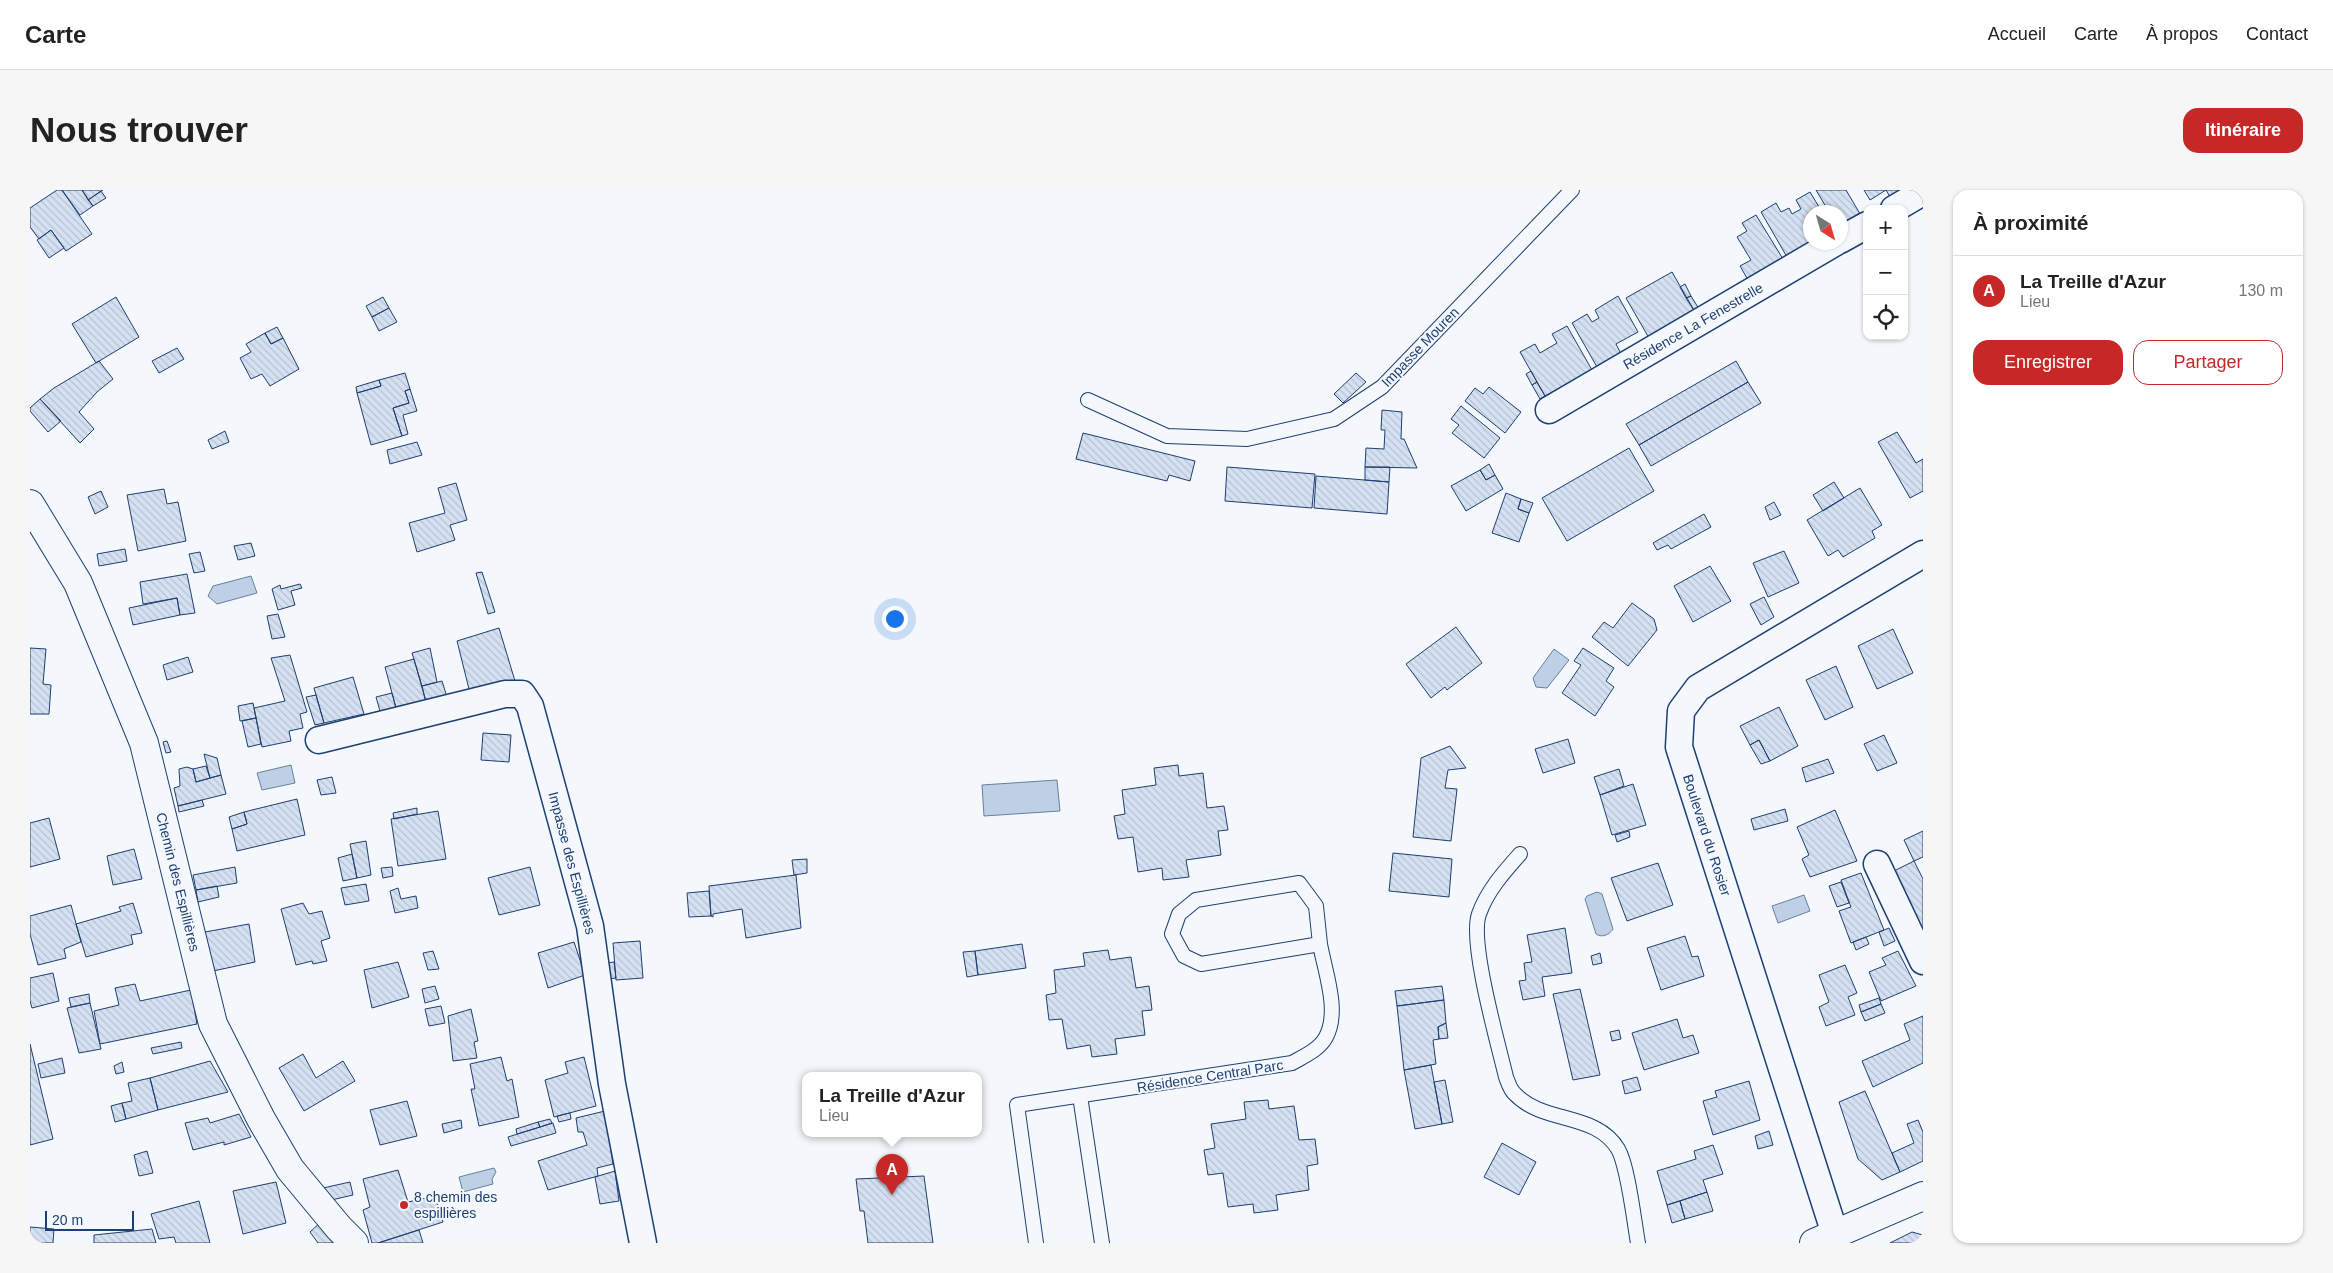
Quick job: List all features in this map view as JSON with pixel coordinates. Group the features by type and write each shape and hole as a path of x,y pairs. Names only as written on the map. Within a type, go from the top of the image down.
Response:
{"street":[{"path":"1901,205 1923,192"},
{"path":"1848,236 1863,227"},
{"name":"Résidence La Fenestrelle","path":"1549,410 1822,250"},
{"name":"Chemin des Espillières","path":"30,504 78,583 144,743 213,1024 290,1169 339,1228 354,1243"},
{"name":"Boulevard du Rosier","path":"1824,1238 1679,747 1681,711 1698,688 1923,554"},
{"name":"Impasse des Espillières","path":"318,740 505,694 522,694 530,706 590,926 612,1084 643,1243"},
{"path":"1877,864 1923,961"},
{"path":"1824,1238 1923,1196"}],"lane":[{"name":"Impasse Mouren","path":"1088,400 1166,436 1247,439 1334,419 1382,387 1572,190"},
{"path":"1520,854 1501,875 1478,915 1478,951 1506,1077 1513,1093 1532,1108 1592,1126 1605,1133 1618,1149 1624,1169 1638,1243"},
{"name":"Résidence Central Parc","path":"1036,1243 1017,1104 1292,1063 1312,1052 1326,1038 1331,1024 1332,1007 1320,944 1316,906 1299,883 1196,900 1180,914 1172,934 1184,956 1201,964 1320,944"},
{"path":"1080,1096 1102,1243"}],"water":[{"path":"251,576 257,593 217,604 208,596 213,586"},
{"path":"1554,649 1569,660 1547,688 1536,687 1533,678"},
{"path":"291,765 295,783 262,790 257,773"},
{"path":"1057,780 1060,811 984,816 982,785"},
{"path":"1597,892 1602,894 1613,929 1610,933 1603,936 1596,934 1585,899 1587,896"},
{"path":"1804,895 1810,911 1778,923 1772,906"},
{"path":"494,1168 496,1172 492,1179 493,1184 463,1192 459,1177"}],"building":[{"path":"57,190 62,190 92,234 66,251 51,230 39,239 30,227 30,208"},
{"path":"62,190 82,190 93,206 80,215"},
{"path":"82,190 103,190 88,200"},
{"path":"1816,190 1846,190 1863,219 1848,228 1848,205 1825,205"},
{"path":"1864,190 1886,190 1870,200"},
{"path":"1886,190 1902,190 1893,202"},
{"path":"101,191 106,198 93,206 88,200"},
{"path":"1810,192 1818,205 1803,205 1803,247 1787,257 1761,212 1776,203 1781,212 1789,208 1792,214 1801,209 1796,200"},
{"path":"1756,215 1783,259 1748,280 1740,266 1751,260 1737,237 1747,231 1742,223"},
{"path":"51,230 64,248 49,258 37,240"},
{"path":"1672,272 1695,312 1649,338 1626,298"},
{"path":"1685,284 1691,296 1686,298 1680,287"},
{"path":"1618,296 1638,332 1616,344 1621,354 1597,367 1572,323 1587,314 1592,322 1599,318 1595,310"},
{"path":"1691,296 1699,309 1695,312 1686,298"},
{"path":"116,297 139,337 96,363 72,324"},
{"path":"383,297 389,308 372,317 366,306"},
{"path":"389,308 397,322 379,331 372,317"},
{"path":"1567,326 1592,370 1545,396 1520,352 1535,344 1540,353 1557,343 1552,334"},
{"path":"277,327 283,338 271,344 265,333"},
{"path":"265,333 271,344 283,338 299,369 270,386 262,374 251,379 240,358 251,352 246,344"},
{"path":"177,348 184,359 159,373 152,361"},
{"path":"99,361 113,379 97,392 79,412 94,429 80,443 40,399 54,388"},
{"path":"1736,361 1748,382 1639,445 1626,424"},
{"path":"1531,371 1537,382 1532,385 1526,374"},
{"path":"405,373 410,389 405,391 409,403 393,408 402,436 371,445 357,393 381,386 379,380"},
{"path":"1356,373 1366,382 1343,403 1334,394"},
{"path":"379,380 381,386 357,393 356,387"},
{"path":"1537,382 1545,396 1540,399 1532,385"},
{"path":"1748,382 1761,403 1651,466 1639,445"},
{"path":"1489,387 1521,412 1505,433 1465,401 1475,388 1483,394"},
{"path":"410,389 417,411 403,415 408,434 402,436 393,408 409,403 405,391"},
{"path":"40,399 61,421 48,432 30,411 30,408"},
{"path":"1461,406 1500,438 1484,458 1452,433 1459,425 1451,419"},
{"path":"1382,410 1402,412 1401,439 1404,439 1417,468 1365,467 1366,448 1384,449 1385,430 1381,430"},
{"path":"225,431 229,442 212,449 208,440"},
{"path":"1897,432 1916,463 1923,459 1923,491 1910,498 1878,442"},
{"path":"1083,433 1195,461 1190,481 1169,475 1167,481 1076,459"},
{"path":"417,442 422,455 390,464 387,450"},
{"path":"1629,448 1654,491 1567,541 1542,498"},
{"path":"1489,464 1495,475 1486,480 1480,470"},
{"path":"1227,467 1315,474 1312,508 1225,501"},
{"path":"1365,467 1390,467 1389,482 1365,480"},
{"path":"1480,470 1486,480 1495,475 1503,489 1466,511 1451,486"},
{"path":"1316,476 1389,482 1387,514 1314,508"},
{"path":"1834,482 1844,498 1823,511 1813,495"},
{"path":"456,483 467,520 450,525 455,540 417,552 409,523 445,513 438,488"},
{"path":"1860,488 1882,525 1872,531 1875,538 1843,557 1838,550 1828,556 1807,520"},
{"path":"164,489 167,504 178,502 186,541 138,551 127,495"},
{"path":"101,491 108,507 95,514 88,497"},
{"path":"1506,493 1521,499 1518,509 1529,513 1519,542 1492,533"},
{"path":"1521,499 1533,503 1529,513 1518,509"},
{"path":"1774,502 1781,515 1770,520 1765,507"},
{"path":"1704,514 1711,527 1671,549 1668,545 1657,550 1653,543"},
{"path":"251,543 255,556 238,560 234,546"},
{"path":"125,549 127,561 99,566 97,554"},
{"path":"1784,551 1799,583 1768,597 1753,563"},
{"path":"200,552 205,571 194,573 189,554"},
{"path":"1710,566 1731,601 1693,622 1674,586"},
{"path":"482,572 495,612 488,614 476,573"},
{"path":"187,574 195,613 180,615 177,598 143,604 140,582"},
{"path":"300,584 302,588 291,591 295,605 278,610 272,589 280,585 281,589"},
{"path":"1764,597 1774,617 1761,625 1750,604"},
{"path":"177,598 180,615 133,625 129,608"},
{"path":"1632,603 1654,619 1657,630 1628,666 1592,637 1604,622 1613,628"},
{"path":"278,614 285,637 272,639 267,616"},
{"path":"1456,627 1482,663 1447,690 1445,687 1431,698 1406,664"},
{"path":"499,628 515,681 470,693 457,641"},
{"path":"1893,629 1913,673 1877,689 1858,646"},
{"path":"30,648 46,649 43,684 51,685 49,714 30,714"},
{"path":"430,648 437,682 422,686 412,653"},
{"path":"1583,648 1614,668 1606,681 1614,687 1595,716 1562,693 1581,665 1574,661"},
{"path":"290,655 307,712 300,714 303,728 289,731 291,741 262,747 254,708 285,701 271,658"},
{"path":"188,657 193,672 167,680 163,665"},
{"path":"414,659 426,702 396,708 385,667"},
{"path":"1836,666 1853,707 1825,720 1806,680"},
{"path":"353,677 364,714 324,723 314,688"},
{"path":"442,681 447,697 426,702 422,686"},
{"path":"392,693 396,708 380,711 376,697"},
{"path":"316,695 324,723 315,725 306,697"},
{"path":"253,703 256,718 240,721 238,706"},
{"path":"1779,707 1798,746 1770,761 1759,740 1750,745 1740,726"},
{"path":"256,718 261,744 248,747 242,721"},
{"path":"483,733 511,735 509,762 481,760"},
{"path":"1884,735 1897,763 1877,771 1864,744"},
{"path":"1568,739 1575,763 1543,773 1535,749"},
{"path":"1759,740 1770,761 1761,764 1750,745"},
{"path":"167,741 171,752 166,753 163,742"},
{"path":"1450,746 1466,768 1448,770 1445,788 1457,789 1451,841 1413,837 1421,758"},
{"path":"204,754 217,758 221,775 210,778"},
{"path":"1828,759 1834,773 1806,782 1802,768"},
{"path":"1178,765 1179,776 1203,773 1207,808 1224,806 1228,830 1218,831 1221,855 1186,860 1189,877 1163,880 1162,868 1138,872 1133,837 1118,839 1114,816 1125,814 1122,790 1156,785 1154,768"},
{"path":"206,766 210,778 196,782 193,769"},
{"path":"187,767 193,769 196,782 221,775 226,794 178,806 174,788 180,786 179,769"},
{"path":"1619,769 1624,786 1600,795 1594,777"},
{"path":"332,777 336,793 321,795 317,780"},
{"path":"1633,784 1646,825 1612,835 1600,795"},
{"path":"297,799 305,835 237,851 232,829 247,824 244,812"},
{"path":"202,800 204,806 179,812 178,806"},
{"path":"417,808 417,814 394,819 393,813"},
{"path":"1785,809 1788,821 1754,830 1751,819"},
{"path":"1835,810 1857,861 1810,877 1802,859 1809,855 1797,827"},
{"path":"438,811 446,859 398,866 391,819"},
{"path":"244,812 247,824 232,829 229,817"},
{"path":"49,818 60,859 30,867 30,823"},
{"path":"1629,831 1630,837 1617,842 1615,835"},
{"path":"1923,831 1923,857 1914,861 1904,840"},
{"path":"366,841 371,875 357,878 350,844"},
{"path":"134,849 142,879 113,885 107,856"},
{"path":"1393,853 1452,859 1449,897 1389,891"},
{"path":"352,854 357,878 343,881 338,858"},
{"path":"807,859 807,873 794,875 792,860"},
{"path":"1914,861 1923,879 1923,936 1892,872"},
{"path":"1658,863 1673,905 1627,921 1611,878"},
{"path":"235,867 237,883 196,890 193,875"},
{"path":"392,867 393,876 383,878 381,868"},
{"path":"530,867 540,905 499,915 488,878"},
{"path":"1861,873 1884,930 1851,943 1839,911 1851,907 1841,880"},
{"path":"796,875 801,928 746,938 742,909 713,914 713,917 711,916 709,886"},
{"path":"1841,882 1849,903 1837,907 1829,886"},
{"path":"366,884 369,901 345,905 341,888"},
{"path":"217,886 219,897 198,902 196,890"},
{"path":"398,888 401,899 416,896 418,908 395,913 390,891"},
{"path":"709,891 711,916 689,917 687,893"},
{"path":"133,903 142,933 131,935 133,944 86,957 76,924 121,911 119,907"},
{"path":"303,903 309,914 322,911 330,938 321,941 327,961 313,964 312,961 296,965 281,909"},
{"path":"71,905 81,942 64,949 66,958 38,965 30,934 30,916"},
{"path":"249,924 255,962 213,971 205,932"},
{"path":"1565,928 1572,973 1542,977 1545,996 1523,1000 1519,981 1526,980 1524,963 1532,962 1527,935"},
{"path":"1889,928 1895,941 1884,946 1879,932"},
{"path":"1685,936 1692,957 1698,956 1704,976 1661,990 1647,948"},
{"path":"1866,937 1869,944 1856,950 1853,942"},
{"path":"640,941 643,978 616,980 613,943"},
{"path":"574,942 585,975 548,988 538,953"},
{"path":"1022,944 1026,968 978,975 975,951"},
{"path":"1108,950 1110,960 1131,957 1136,988 1149,986 1152,1010 1142,1011 1145,1035 1115,1039 1117,1054 1092,1057 1090,1045 1067,1049 1062,1019 1049,1020 1046,995 1056,993 1054,970 1085,966 1083,953"},
{"path":"433,951 439,969 428,970 423,953"},
{"path":"975,951 978,975 967,977 963,952"},
{"path":"1898,951 1916,986 1881,1001 1869,972 1886,965 1882,958"},
{"path":"1600,953 1602,963 1593,965 1591,956"},
{"path":"398,962 409,997 372,1008 364,970"},
{"path":"614,962 616,978 608,979 607,963"},
{"path":"1845,965 1857,993 1848,997 1855,1015 1826,1026 1819,1007 1829,1002 1819,975"},
{"path":"53,973 59,1001 32,1008 30,1001 30,978"},
{"path":"135,984 140,1001 191,990 197,1024 100,1044 94,1011 119,1005 115,988"},
{"path":"435,986 439,999 425,1003 422,989"},
{"path":"1442,986 1444,1000 1397,1006 1395,991"},
{"path":"1580,989 1600,1075 1573,1080 1553,994"},
{"path":"89,994 90,1003 71,1007 69,998"},
{"path":"1879,998 1881,1004 1861,1012 1859,1005"},
{"path":"1444,1000 1446,1023 1438,1027 1439,1039 1433,1040 1436,1064 1404,1070 1397,1006"},
{"path":"90,1003 101,1049 79,1053 67,1008"},
{"path":"1881,1004 1885,1013 1865,1021 1861,1012"},
{"path":"441,1006 445,1023 429,1026 425,1009"},
{"path":"471,1009 478,1041 474,1042 477,1058 453,1061 448,1016"},
{"path":"1923,1016 1923,1063 1873,1087 1862,1061 1910,1040 1904,1024"},
{"path":"1677,1019 1683,1038 1693,1035 1699,1053 1644,1070 1632,1033"},
{"path":"1446,1023 1448,1038 1439,1039 1438,1027"},
{"path":"1619,1030 1621,1039 1612,1041 1610,1032"},
{"path":"181,1042 182,1048 153,1054 151,1048"},
{"path":"30,1044 53,1139 30,1145"},
{"path":"303,1054 316,1078 343,1061 355,1081 304,1111 279,1068"},
{"path":"501,1057 507,1081 512,1079 519,1117 479,1126 471,1089 475,1089 470,1064"},
{"path":"584,1057 596,1106 554,1117 545,1080 568,1073 565,1062"},
{"path":"62,1058 65,1073 41,1078 38,1064"},
{"path":"210,1061 228,1092 158,1110 150,1078"},
{"path":"122,1062 124,1072 116,1074 114,1066"},
{"path":"1431,1065 1442,1124 1415,1129 1404,1070"},
{"path":"1637,1077 1641,1090 1625,1094 1622,1081"},
{"path":"150,1078 158,1110 126,1119 122,1103 132,1101 128,1083"},
{"path":"1445,1080 1453,1122 1442,1124 1434,1082"},
{"path":"1749,1081 1760,1120 1713,1135 1703,1101 1717,1097 1715,1091"},
{"path":"1865,1091 1900,1172 1882,1180 1858,1159 1839,1102"},
{"path":"1268,1100 1269,1109 1294,1106 1299,1140 1315,1139 1318,1164 1307,1166 1309,1190 1276,1195 1278,1210 1254,1213 1253,1204 1228,1207 1223,1173 1208,1175 1204,1150 1215,1148 1211,1124 1246,1119 1244,1102"},
{"path":"407,1101 417,1136 380,1145 370,1110"},
{"path":"122,1103 126,1119 115,1122 111,1106"},
{"path":"605,1111 613,1164 597,1168 598,1176 548,1190 538,1161 587,1145 583,1132 578,1132 576,1118"},
{"path":"570,1113 571,1119 559,1122 557,1116"},
{"path":"239,1114 251,1137 224,1145 224,1142 193,1150 185,1123 208,1118 210,1123"},
{"path":"550,1119 552,1123 540,1127 538,1122"},
{"path":"461,1120 462,1128 444,1133 442,1124"},
{"path":"1918,1120 1923,1132 1923,1161 1900,1172 1892,1153 1914,1143 1907,1124"},
{"path":"538,1122 540,1127 517,1134 516,1129"},
{"path":"553,1123 556,1133 511,1146 508,1137"},
{"path":"1769,1131 1773,1145 1758,1149 1755,1136"},
{"path":"1502,1143 1536,1162 1519,1195 1484,1177"},
{"path":"1713,1145 1723,1174 1703,1180 1707,1192 1667,1205 1657,1171 1696,1159 1694,1151"},
{"path":"147,1151 153,1173 139,1176 134,1155"},
{"name":"8 chemin des espillières","path":"398,1170 408,1202 435,1196 443,1222 378,1243 372,1243 363,1210 370,1207 363,1179"},
{"path":"615,1171 619,1201 600,1204 595,1177"},
{"path":"924,1176 933,1243 868,1243 864,1211 860,1211 856,1179"},
{"path":"276,1182 286,1223 243,1234 233,1191"},
{"path":"350,1182 353,1195 327,1201 323,1188"},
{"path":"1707,1192 1713,1211 1685,1219 1680,1201"},
{"path":"199,1201 210,1243 176,1243 174,1237 159,1239 151,1214"},
{"path":"1680,1201 1685,1219 1672,1223 1667,1205"},
{"path":"322,1221 341,1243 318,1243 310,1232"},
{"path":"30,1227 54,1229 53,1243 30,1243"},
{"path":"152,1229 156,1243 94,1243 94,1235"},
{"path":"419,1230 423,1243 378,1243 397,1237"},
{"path":"1912,1232 1923,1235 1923,1243 1890,1243"}],"place":[{"name":"La Treille d'Azur","path":"892,1195"},
{"name":"8 chemin des espillières","path":"404,1205"}]}
